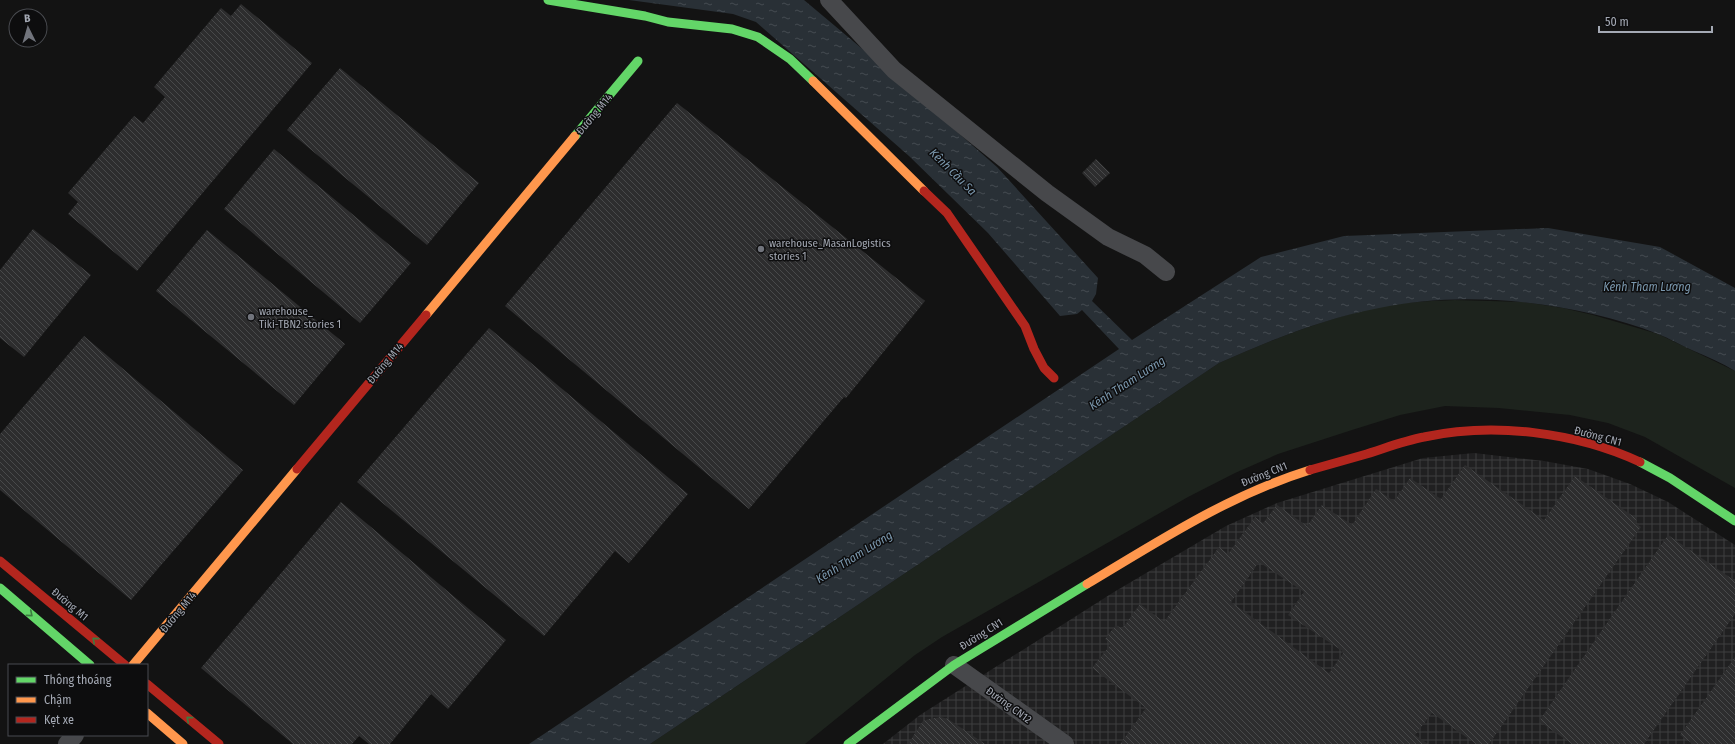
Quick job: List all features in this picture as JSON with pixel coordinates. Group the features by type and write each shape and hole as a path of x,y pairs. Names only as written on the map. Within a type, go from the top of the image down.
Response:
{"street":[{"path":"548,0 645,16 668,22 732,29 758,37 790,59 947,213 1025,326 1034,349 1044,368 1054,378"},
{"path":"828,0 894,70 1047,193 1108,237 1145,255 1166,272"},
{"name":"Đường M14","path":"134,664 638,61"},
{"name":"Đường CN1","path":"848,744 954,665 1183,526 1230,501 1274,482 1301,473 1434,435 1481,431 1516,433 1553,437 1612,451 1645,465 1735,521"},
{"name":"Đường M1","path":"0,561 124,664"},
{"path":"0,588 89,664"},
{"name":"Đường CN12","path":"954,665 1064,744"},
{"path":"148,685 219,744"},
{"path":"148,714 183,744"},
{"path":"67,744 74,736"}],"shaded area":[{"path":"1455,300 1524,302 1563,308 1593,315 1658,334 1735,371 1735,488 1645,437 1608,423 1570,415 1499,408 1445,406 1400,415 1278,454 1235,473 1188,497 942,637 915,655 805,744 650,744 1219,363 1258,346 1317,324 1358,312 1398,304"},
{"path":"1474,453 1544,461 1588,469 1630,484 1668,502 1735,545 1735,744 883,744 920,715 1114,592 1226,526 1277,503 1423,458"}],"water":[{"name":"Kênh Tham Lương","path":"629,0 804,0 872,57 997,167 1098,278 1096,294 1092,301 1132,340 1261,257 1344,236 1548,228 1660,247 1735,288 1735,371 1663,336 1626,323 1557,307 1520,302 1484,299 1412,302 1379,308 1317,324 1277,338 1219,363 650,744 529,744 1119,349 1082,310 1077,314 1060,316 988,233 909,156 756,22 733,14"}],"building":[{"path":"241,4 312,63 137,271 68,214 78,202 68,193 134,116 143,123 165,97 154,87 221,8 231,16"},
{"path":"340,68 479,183 427,245 287,130"},
{"path":"677,103 925,301 846,398 844,397 749,509 505,306"},
{"path":"274,149 411,263 360,323 224,209"},
{"path":"1096,159 1110,173 1095,187 1082,173"},
{"path":"33,229 91,275 24,357 0,338 0,270"},
{"name":"warehouse_ Tiki-TBN2 stories 1","path":"207,230 345,344 294,405 156,291"},
{"path":"489,328 688,494 629,563 615,551 544,636 357,482"},
{"path":"84,336 243,470 131,600 0,490 0,434"},
{"path":"1465,465 1544,520 1575,476 1637,519 1635,523 1641,527 1489,744 1476,744 1432,713 1415,735 1428,744 1120,744 1146,708 1092,668 1111,644 1105,639 1116,625 1122,629 1140,604 1164,622 1219,547 1228,554 1255,517 1263,523 1277,505 1307,526 1322,505 1352,525 1376,489 1394,501 1410,478 1441,499","holes":["1259,562 1304,592 1288,615 1344,652 1329,673 1231,602"]},
{"path":"341,502 506,640 448,709 431,694 390,744 369,744 359,736 352,744 293,744 201,668"},
{"path":"1668,535 1735,581 1735,614 1644,744 1572,744 1539,721"},
{"path":"1735,657 1735,744 1693,744 1680,735"},
{"path":"941,717 948,719 985,744 908,744 923,721"}],"traffic: fast":[{"path":"548,0 645,16 668,22 732,29 758,37 790,59 813,81"},
{"path":"575,136 638,61"},
{"path":"1640,462 1670,478 1735,521"},
{"path":"848,744 954,665 1087,584"},
{"path":"0,588 89,664"}],"traffic: slow":[{"path":"813,81 924,191"},
{"path":"426,315 575,136"},
{"path":"134,664 297,469"},
{"path":"1087,584 1195,520 1251,492 1310,470"},
{"path":"148,714 183,744"}],"traffic: jam":[{"path":"924,191 947,213 1025,326 1034,349 1044,368 1054,378"},
{"path":"297,469 426,315"},
{"path":"1310,470 1416,439 1478,430 1506,430 1562,437 1589,443 1640,462"},
{"path":"0,561 124,664"},
{"path":"148,685 219,744"}],"place":[{"name":"warehouse_MasanLogistics stories 1","path":"761,249"},
{"name":"warehouse_ Tiki-TBN2 stories 1","path":"251,317"}],"water label":[{"name":"Kênh Cầu Sa","path":"953,172"}]}
